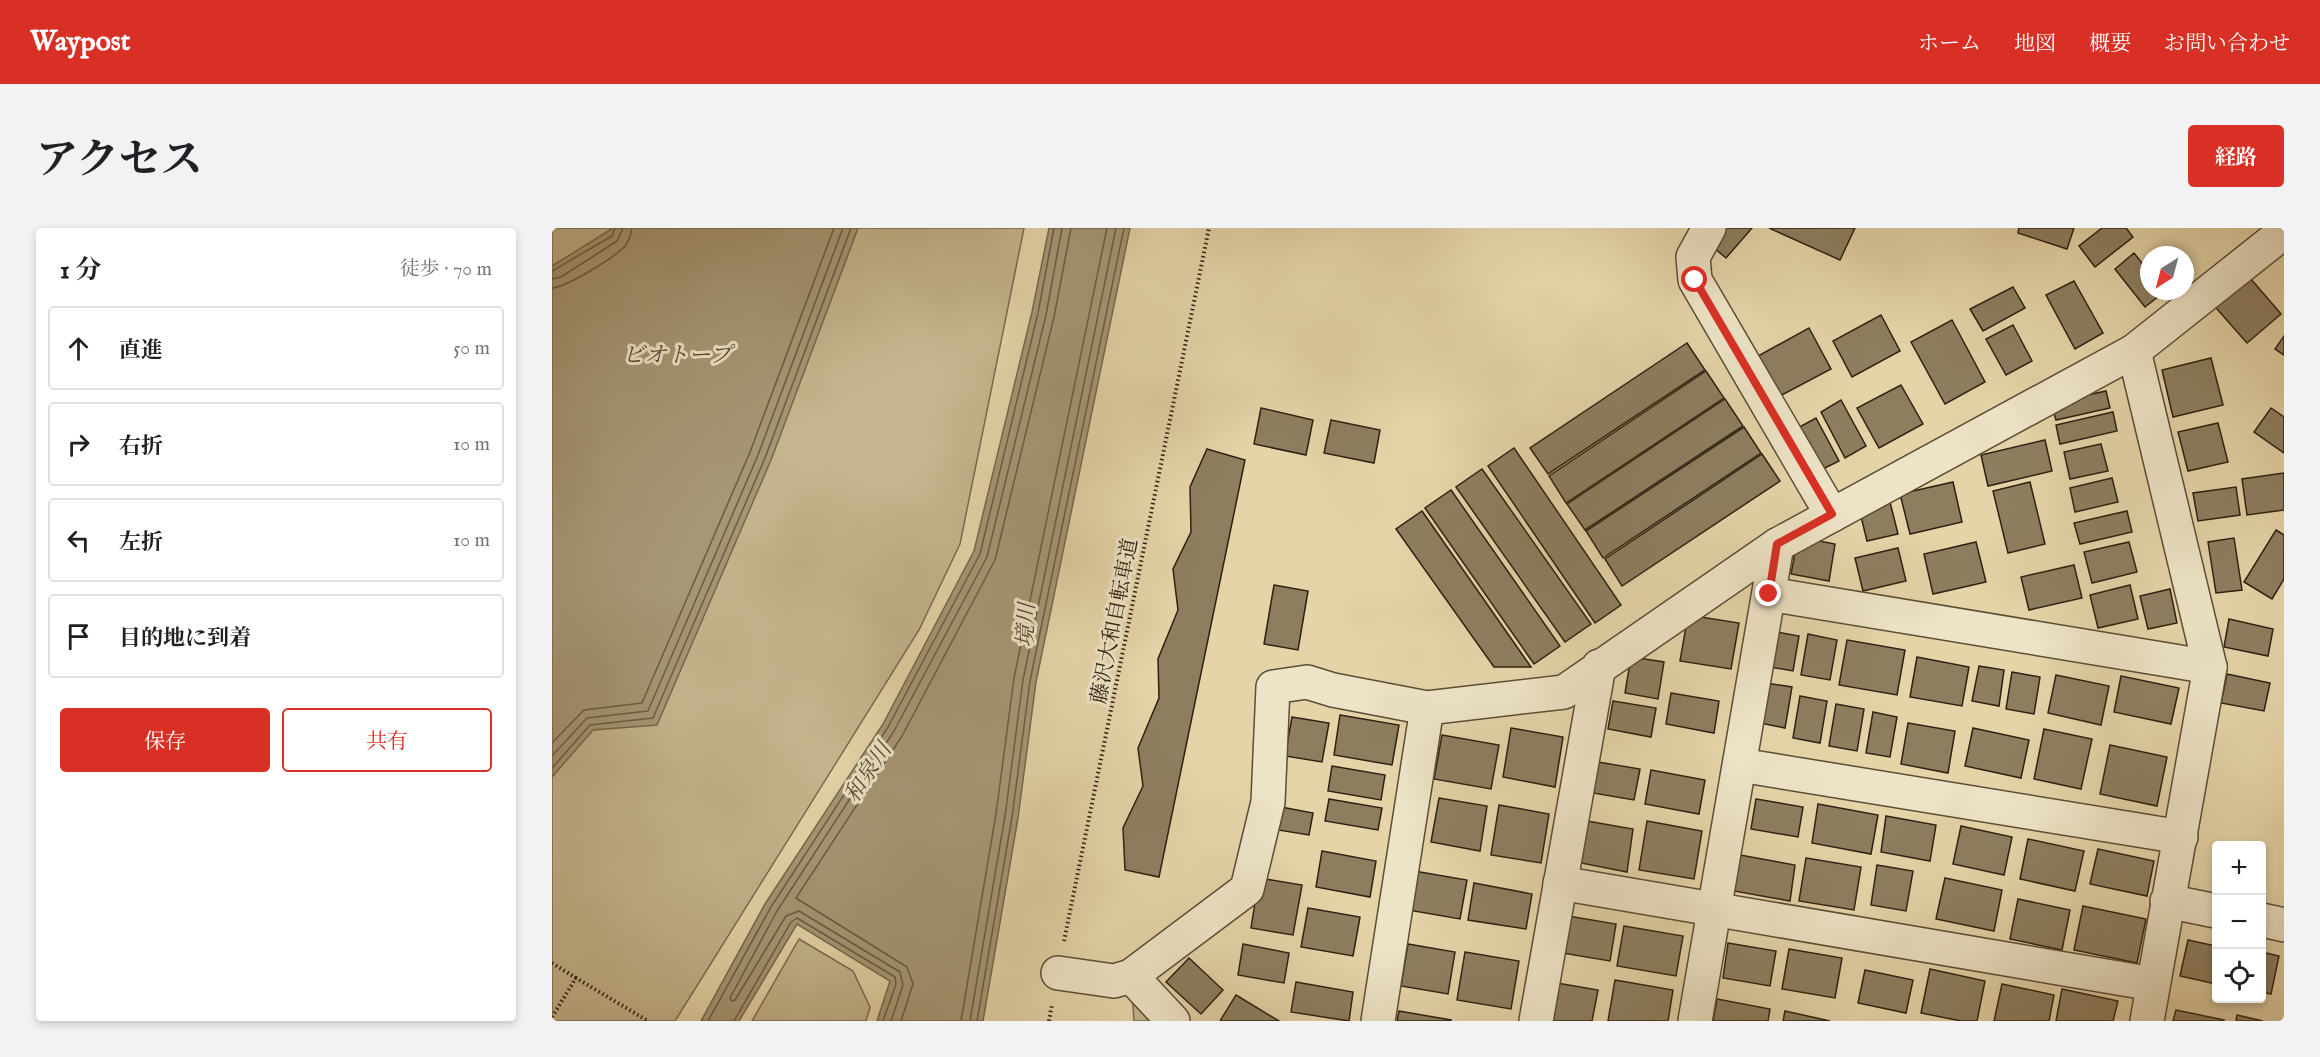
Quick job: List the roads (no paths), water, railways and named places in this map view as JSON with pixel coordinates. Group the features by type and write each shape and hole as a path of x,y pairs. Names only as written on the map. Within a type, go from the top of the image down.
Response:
{"street":[{"path":"1709,228 1693,257 1695,280 1832,514"},
{"path":"1058,973 1114,981 1131,976 1247,889 1268,802 1273,687 1307,682 1333,690 1427,708 1564,692 1777,544 2134,351 2284,232"},
{"path":"2134,351 2210,667 2147,1021"},
{"path":"1695,1021 1712,909 1740,765 1777,544"},
{"path":"1769,594 2210,667"},
{"path":"1536,1021 1599,666"},
{"path":"1378,1021 1427,708"},
{"path":"1740,765 2181,837"},
{"path":"1560,883 2153,984"},
{"path":"2167,901 2212,910"},
{"path":"2266,921 2284,925"},
{"path":"1131,976 1173,1021"}],"water":[{"name":"ビオトープ","path":"613,228 858,228 771,460 657,725 593,730 552,777 552,266"},
{"path":"1049,228 1130,228 1036,682 1018,818 983,1021 877,1021 890,981 797,924 739,1021 701,1021 765,904 883,724 974,551 1032,312"}],"water label":[{"name":"境川","path":"1025,625"},
{"name":"和泉川","path":"867,772"}]}
